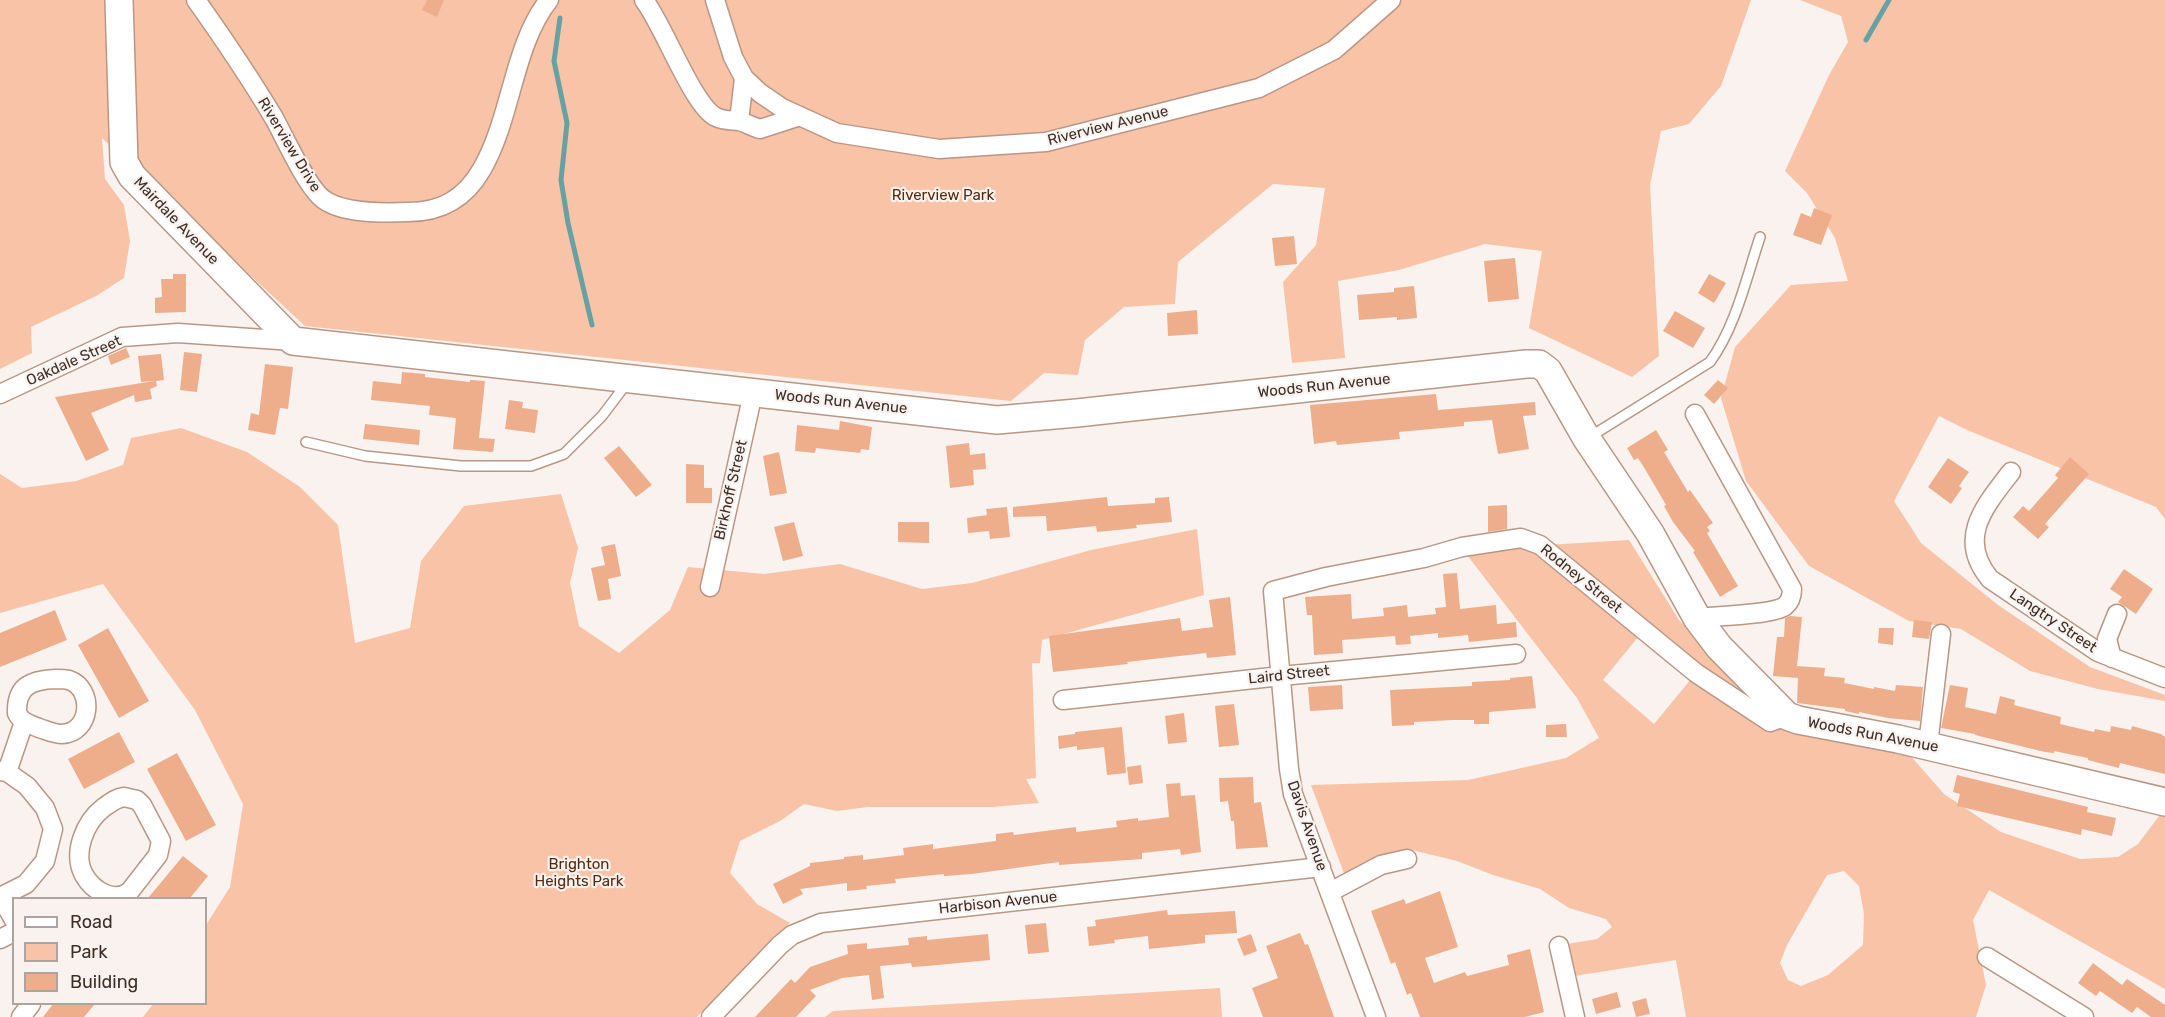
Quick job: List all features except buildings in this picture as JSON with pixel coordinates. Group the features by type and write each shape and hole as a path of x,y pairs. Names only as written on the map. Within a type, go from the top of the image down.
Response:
{"street":[{"name":"Mairdale Avenue","path":"119,0 124,162 132,176 293,341"},
{"name":"Riverview Drive","path":"196,0 220,33 273,117 314,189 323,199 343,208 386,213 426,212 443,207 460,196 472,184 482,169 500,130 529,33 539,13 549,0"},
{"path":"644,0 659,23 699,100 708,112 717,117 739,121 760,129 800,116"},
{"name":"Riverview Avenue","path":"715,0 733,57 744,78 760,93 782,108 837,133 939,149 1046,142 1259,88 1334,50 1390,0"},
{"path":"739,121 744,78"},
{"name":"Oakdale Street","path":"0,394 122,337 178,333 293,341"},
{"name":"Woods Run Avenue","path":"293,341 986,419 1011,419 1539,364 1548,371 1587,439 1650,533 1696,618 1719,647 1787,716 1928,745 2165,802"},
{"name":"Birkhoff Street","path":"710,586 753,393"},
{"path":"1695,414 1792,590 1792,596 1785,606 1769,612 1696,618"},
{"name":"Langtry Street","path":"2011,472 1982,510 1977,523 1974,544 1981,568 1990,579 2098,652 2165,678"},
{"name":"Rodney Street","path":"1273,591 1326,577 1424,558 1462,548 1521,538 1528,539 1540,545 1644,631 1726,694 1770,722 1787,716"},
{"name":"Davis Avenue","path":"1273,591 1288,769 1292,786 1376,1017"},
{"path":"2112,658 2107,639 2117,614"},
{"path":"1928,745 1941,634"},
{"name":"Laird Street","path":"1063,700 1281,675 1516,654"},
{"path":"12,916 1,897 26,884 45,861 53,830 45,808 27,786 3,771 24,722"},
{"path":"130,797 142,805 158,835 160,848 158,855 130,891 125,895 113,897 84,876 80,858 84,831 94,815 117,798 130,797"},
{"path":"53,830 84,831"},
{"path":"1330,891 1381,865 1407,859"},
{"name":"Harbison Avenue","path":"711,1017 780,945 792,935 821,923 1321,867"},
{"path":"1559,946 1575,1017"},
{"path":"1987,957 2084,1017"},
{"path":"21,1017 30,1005"}],"lane":[{"path":"1587,439 1710,362 1730,328 1761,237"},
{"path":"306,442 365,456 461,466 531,466 564,454 602,417 631,379"}],"green space":[{"name":"Riverview Park","path":"0,0 1751,0 1721,86 1689,124 1661,131 1650,185 1659,356 1632,377 1529,328 1542,251 1485,244 1399,270 1338,281 1345,358 1292,363 1283,282 1316,245 1325,188 1273,184 1178,262 1175,304 1124,307 1085,340 1078,375 1044,373 1011,401 305,326 102,138 105,179 124,205 130,241 124,278 96,296 31,327 32,353 0,369"},
{"path":"1800,0 2165,0 2165,519 2156,507 1967,430 1939,416 1894,501 1921,543 1998,605 2090,667 2165,695 2165,701 2098,689 2030,671 1961,629 1909,621 1809,566 1746,481 1721,398 1735,347 1791,285 1848,281 1835,238 1807,193 1785,171 1829,75 1848,42 1841,16"},
{"name":"Brighton Heights Park","path":"181,428 247,452 300,487 338,525 355,643 410,628 421,561 464,506 561,494 578,548 570,583 579,626 619,653 670,610 688,567 764,574 840,564 922,589 972,583 1091,550 1197,529 1204,595 1042,640 1040,663 1032,663 1036,778 1026,779 1039,803 991,807 868,807 837,811 804,804 780,821 740,841 730,873 757,904 790,923 697,1017 143,1017 152,1005 207,1005 207,923 230,887 243,804 195,710 103,584 0,613 0,474 22,488 76,481 123,465 131,438"},
{"path":"1629,540 1679,620 1753,700 1908,753 1944,794 2001,832 2080,859 2118,857 2138,844 2165,808 2165,989 1989,890 1973,920 1986,985 1976,1017 1686,1017 1676,960 1574,976 1567,944 1597,939 1612,927 1606,919 1569,908 1540,889 1457,861 1412,850 1372,862 1345,876 1311,785 1468,780 1566,758 1599,738 1577,698 1467,555 1546,545","holes":["1643,631 1696,673 1654,724 1603,680","1844,871 1859,886 1864,914 1863,945 1828,975 1801,986 1788,980 1780,963 1787,945 1827,875"]},
{"path":"1220,988 1222,1017 825,1017 833,1011"}],"waterway":[{"path":"1866,40 1889,0"},
{"path":"560,18 554,61 567,123 561,180 568,223 592,325"}]}
